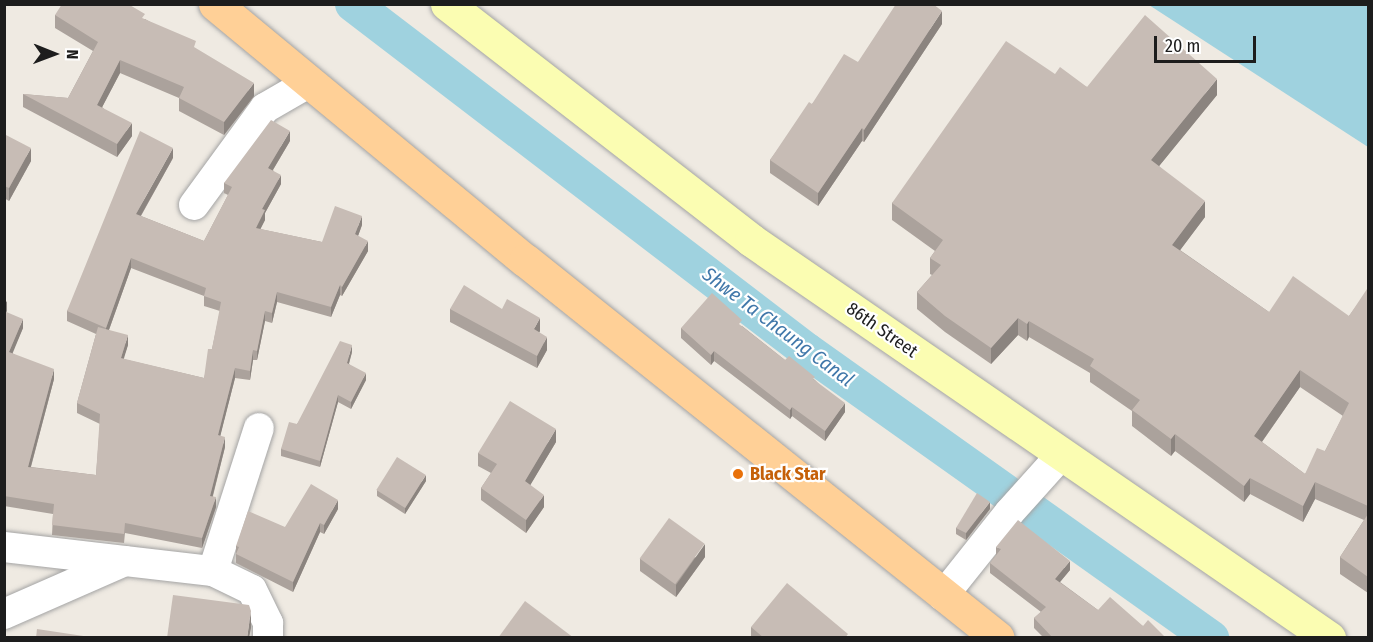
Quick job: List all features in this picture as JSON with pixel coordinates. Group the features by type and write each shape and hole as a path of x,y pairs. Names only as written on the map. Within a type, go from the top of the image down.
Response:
{"main road":[{"path":"216,4 525,260 998,638"},
{"name":"86th Street","path":"447,4 752,240 1052,464 1329,638"}],"street":[{"path":"194,205 266,108 310,82"},
{"path":"213,571 259,428"},
{"path":"943,596 1009,513 1052,464"},
{"path":"4,547 129,559 213,571 252,590 268,623 268,638"},
{"path":"4,614 129,559"}],"water":[{"path":"1149,5 1368,5 1368,147"}],"building":[{"path":"62,4 128,4 145,14 142,18 196,41 194,47 254,83 224,122 179,98 184,87 120,60 97,105 132,123 117,144 23,94 68,98 98,42 55,15"},
{"path":"896,4 933,4 942,11 864,130 862,128 818,193 770,160 809,102 812,104 844,54 858,62"},
{"path":"1145,15 1217,79 1151,160 1205,201 1172,245 1269,312 1293,276 1349,316 1368,290 1368,506 1315,482 1303,506 1250,478 1244,486 1175,434 1171,439 1132,410 1140,400 1090,366 1094,359 1029,321 1027,324 1018,318 991,348 945,316 917,292 941,265 930,258 943,240 892,203 1006,41 1055,74 1060,67 1087,87","holes":["1300,370 1349,403 1325,451 1317,448 1305,474 1254,436"]},
{"path":"271,120 290,131 268,168 281,175 262,209 265,210 256,228 322,242 335,206 362,216 355,234 368,241 342,287 340,285 331,307 277,292 272,313 265,311 257,351 253,350 250,371 235,368 218,435 225,437 210,496 216,497 202,538 125,523 124,534 52,525 54,504 4,496 4,311 23,319 9,352 54,369 28,467 96,475 100,414 77,403 98,327 128,335 121,358 204,378 208,349 212,349 221,302 204,296 206,288 131,258 106,328 67,311 140,131 173,148 136,214 204,241 232,187 224,183"},
{"path":"4,134 31,148 9,188 4,186"},
{"path":"464,285 502,309 507,299 540,318 534,329 547,337 537,356 450,309"},
{"path":"712,293 742,320 739,324 785,360 789,356 815,377 813,379 845,403 825,431 792,407 790,410 714,351 711,355 681,328"},
{"path":"340,341 352,345 347,363 366,373 351,402 338,395 320,461 281,449 289,422 297,424"},
{"path":"510,401 556,429 525,481 544,495 526,520 481,488 497,464 478,453"},
{"path":"397,457 426,475 405,508 376,490"},
{"path":"311,484 338,500 324,525 320,523 293,582 236,554 239,547 236,546 248,511 285,527"},
{"path":"977,493 990,502 966,533 956,528"},
{"path":"1368,514 1368,577 1340,557"},
{"path":"669,518 705,544 675,584 640,558"},
{"path":"1018,520 1070,561 1055,579 1098,610 1110,597 1143,626 1148,620 1166,638 1053,638 1034,618 1046,607 990,563 1001,549 996,547"},
{"path":"787,583 848,634 845,638 764,638 751,627"},
{"path":"173,595 249,605 251,611 247,638 167,638"},
{"path":"525,601 574,638 498,638"},
{"path":"37,629 90,637 36,638"}],"waterway":[{"name":"Shwe Ta Chaung Canal","path":"353,4 807,351 1211,638"}],"place":[{"name":"Black Star","path":"738,474"}]}
